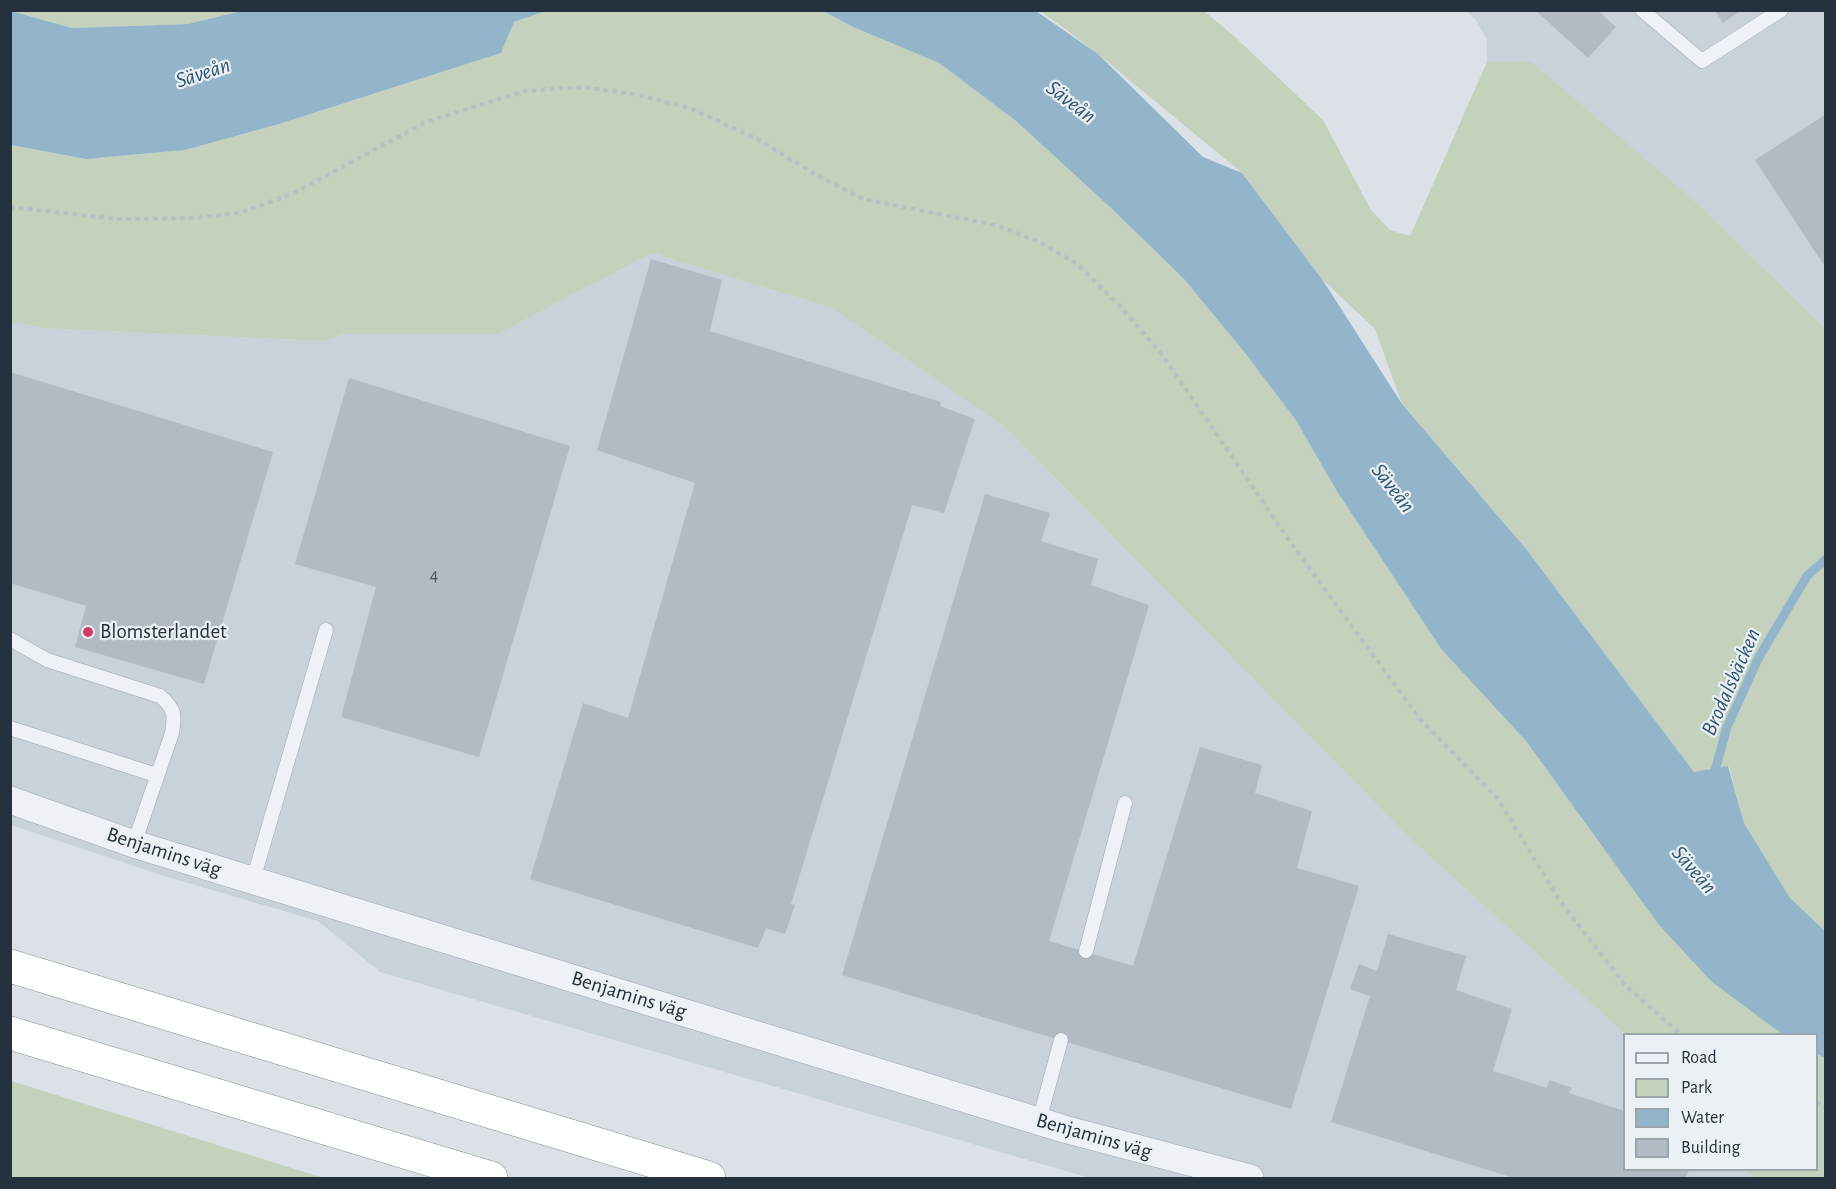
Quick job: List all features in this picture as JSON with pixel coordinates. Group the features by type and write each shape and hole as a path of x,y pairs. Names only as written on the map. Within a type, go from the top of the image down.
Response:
{"highway":[{"path":"10,945 110,996"},
{"path":"10,966 709,1179"},
{"path":"10,1033 490,1179"}],"street":[{"name":"Benjamins väg","path":"10,800 134,844 1039,1121 1250,1179"}],"lane":[{"path":"1642,10 1702,61 1781,10"},
{"path":"253,880 326,630"},
{"path":"10,639 46,660 160,696 170,705 175,715 172,733 134,844"},
{"path":"10,728 156,775"},
{"path":"1086,951 1125,803"},
{"path":"1039,1121 1061,1040"}],"path":[{"path":"10,207 117,219 194,218 239,213 292,194 426,122 525,91 583,87 639,95 692,109 759,140 818,176 863,199 995,225 1038,241 1077,264 1121,307 1163,356 1291,543 1419,718 1498,799 1560,901 1625,985 1678,1033"}],"shaded area":[{"path":"1466,11 1825,11 1825,329 1703,208 1531,63 1487,62 1487,40 1476,20"},
{"path":"652,253 832,308 1005,427 1413,841 1624,1033 1623,1171 1748,1171 1754,1178 1090,1178 380,972 318,921 164,876 11,825 11,321 41,328 324,341 345,334 498,334"}],"green space":[{"path":"11,11 246,11 188,24 72,28"},
{"path":"546,11 823,11 853,27 939,63 1016,121 1184,279 1245,353 1295,419 1338,493 1442,650 1526,741 1598,841 1712,982 1781,1033 1624,1033 1413,841 1005,427 832,308 652,253 498,334 345,334 324,341 41,328 11,321 11,145 86,159 185,150 279,124 501,53 514,22"},
{"path":"1041,11 1204,11 1323,120 1371,210 1390,230 1410,236 1487,62 1531,62 1703,208 1825,329 1825,931 1790,898 1744,823 1729,766 1694,772 1527,550 1402,404 1375,329 1322,279 1242,173 1098,54"},
{"path":"1818,1054 1825,1058 1825,1178 1754,1178 1748,1171 1818,1171"},
{"path":"11,1081 324,1178 11,1178"}],"water":[{"name":"Säveån","path":"246,10 546,11 514,22 501,53 279,124 185,150 86,159 11,145 11,11 72,28 188,24"},
{"name":"Säveån","path":"823,11 1036,11 1098,54 1203,157 1242,173 1322,279 1402,404 1527,550 1694,772 1728,766 1744,823 1790,898 1825,931 1825,1058 1818,1054 1818,1033 1781,1033 1712,982 1659,925 1526,741 1442,650 1338,493 1295,419 1245,353 1184,279 1016,121 939,63 853,27"}],"building":[{"path":"1535,10 1597,10 1616,27 1588,58"},
{"path":"1715,10 1741,10 1723,23"},
{"path":"1826,114 1826,262 1823,264 1755,160"},
{"path":"651,259 722,280 710,331 941,402 940,406 975,419 944,513 912,505 791,904 795,905 785,934 766,928 758,948 530,879 583,703 628,718 695,483 597,450"},
{"path":"10,372 273,452 204,684 75,647 86,606 10,583"},
{"path":"349,378 570,446 479,757 341,717 376,587 295,564"},
{"path":"985,494 1050,513 1041,541 1098,559 1091,585 1149,605 1049,941 1133,966 1200,747 1262,765 1255,793 1312,811 1297,868 1359,886 1291,1109 842,975"},
{"path":"1388,934 1466,956 1456,990 1512,1009 1493,1071 1547,1088 1549,1080 1572,1088 1569,1093 1623,1111 1623,1171 1689,1171 1686,1178 1514,1178 1331,1122 1370,996 1350,989 1359,964 1377,971"}],"waterway":[{"name":"Brodalsbäcken","path":"1713,778 1727,727 1759,657 1807,576 1826,559"}],"place":[{"name":"Blomsterlandet","path":"88,632"}]}
